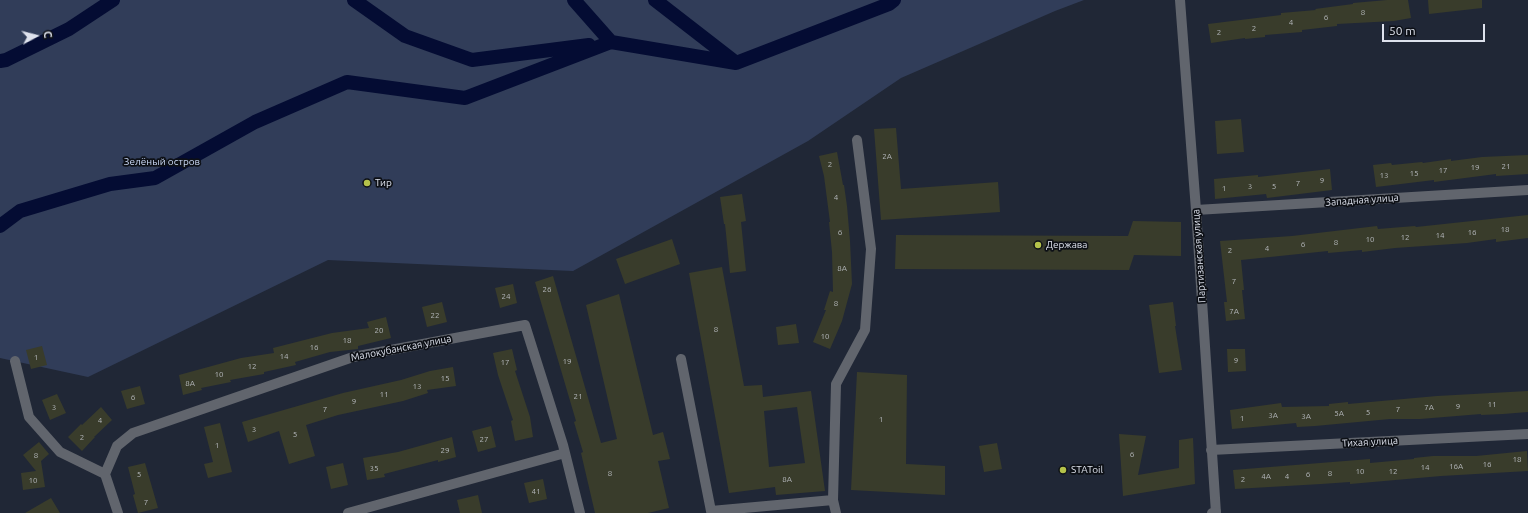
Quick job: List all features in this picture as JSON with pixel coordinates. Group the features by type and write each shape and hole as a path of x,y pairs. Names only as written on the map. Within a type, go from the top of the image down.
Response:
{"street":[{"name":"Партизанская улица","path":"1180,0 1196,210 1216,513"},
{"path":"836,513 833,500 836,384 865,330 871,249 857,140"},
{"name":"Западная улица","path":"1196,210 1528,190"},
{"name":"Малокубанская улица","path":"105,474 117,446 133,433 353,357 525,325 565,453 580,513"},
{"path":"681,359 711,511 833,500"},
{"path":"15,361 29,417 60,452 105,474 118,513"},
{"name":"Тихая улица","path":"1211,450 1528,434"},
{"path":"348,513 565,453"}],"green space":[{"name":"Зелёный остров","path":"0,0 1084,0 1055,11 901,78 808,141 573,271 328,260 88,377 0,358"}],"building":[{"path":"1408,0 1411,18 1394,21 1337,24 1337,26 1302,30 1302,32 1265,35 1265,37 1245,38 1211,43 1208,24 1281,15 1281,13 1316,10 1315,9 1353,3"},
{"path":"1428,0 1482,0 1482,8 1429,14"},
{"path":"1241,119 1244,152 1217,154 1215,121"},
{"path":"896,128 901,189 998,182 1000,212 881,220 874,129"},
{"path":"837,152 847,206 852,284 842,321 830,349 813,342 826,310 824,310 830,291 833,292 830,222 824,176 819,156"},
{"path":"1528,155 1528,174 1496,176 1496,174 1434,182 1434,180 1376,187 1373,165 1391,163 1392,165 1423,163 1451,159 1451,161 1482,157"},
{"path":"1330,169 1332,190 1267,198 1266,194 1215,199 1214,179 1258,175 1258,177"},
{"path":"742,194 746,221 741,222 746,271 730,273 725,224 720,197"},
{"path":"1528,215 1528,238 1496,242 1496,239 1362,252 1362,250 1328,253 1328,251 1241,260 1245,319 1226,321 1224,302 1227,302 1220,241 1292,236 1377,226 1378,229 1416,227"},
{"name":"Держава","path":"1133,221 1181,222 1181,256 1134,255 1129,270 895,269 896,235 1128,236"},
{"path":"672,239 680,264 625,284 616,259"},
{"path":"722,267 744,386 762,385 763,397 811,391 825,491 776,495 775,487 729,493 689,273","holes":["797,407 805,463 769,467 764,411"]},
{"path":"553,276 601,443 617,439 586,305 619,294 653,435 663,432 670,459 658,461 669,508 648,513 595,513 581,453 583,452 574,422 576,421 535,282"},
{"path":"513,284 517,303 500,308 495,288"},
{"path":"442,302 447,322 427,327 422,307"},
{"path":"1173,302 1182,370 1159,373 1149,305"},
{"path":"386,317 391,338 358,346 358,349 330,352 295,362 296,365 264,372 264,374 230,380 231,382 201,388 202,390 183,395 179,375 241,358 274,353 273,348 332,333 369,328 367,322"},
{"path":"796,324 799,343 778,345 776,327"},
{"path":"42,346 47,365 31,369 26,350"},
{"path":"512,349 517,370 515,371 530,417 533,437 515,441 511,421 513,420 498,375 493,353"},
{"path":"1227,349 1245,349 1246,371 1228,372"},
{"path":"453,367 456,386 427,390 428,393 403,401 338,415 306,425 315,456 289,464 279,431 248,442 242,422 343,393 401,380 430,371"},
{"path":"857,372 907,375 906,464 945,466 945,495 851,490"},
{"path":"140,386 145,404 127,409 121,391"},
{"path":"1528,391 1528,412 1420,419 1390,419 1315,426 1297,427 1296,423 1232,429 1230,410 1281,403 1282,407 1329,406 1329,404 1348,402 1348,404 1437,396"},
{"path":"57,394 66,413 50,420 42,400"},
{"path":"101,407 112,420 82,451 68,437"},
{"path":"220,423 232,472 208,478 204,464 213,462 204,427"},
{"path":"491,426 496,447 478,452 472,431"},
{"path":"1119,434 1146,436 1138,475 1179,468 1179,440 1193,438 1195,484 1123,496"},
{"path":"452,437 456,457 438,462 438,460 384,474 385,477 367,480 363,458 398,452"},
{"path":"39,442 49,454 41,461 45,487 23,490 21,473 36,471 23,455"},
{"path":"997,443 1002,469 984,472 979,446"},
{"path":"1527,451 1528,471 1441,476 1350,484 1350,482 1235,489 1233,470 1370,459 1370,463 1433,456 1476,456"},
{"path":"145,463 158,508 138,513 128,467"},
{"path":"343,463 348,485 331,489 326,467"},
{"path":"543,479 547,499 529,503 524,483"},
{"path":"478,495 482,513 460,513 457,500"},
{"path":"51,498 60,513 25,513 44,502"}],"waterway":[{"path":"0,61 6,60 69,29 113,0"},
{"path":"354,0 405,36 472,60 589,45"},
{"path":"574,0 611,42"},
{"path":"655,0 735,62"},
{"path":"0,226 20,211 110,184 155,178 255,122 347,82 465,98 611,42 736,63 889,4 894,0"}],"place":[{"name":"Тир","path":"367,183"},
{"name":"Держава","path":"1038,245"},
{"name":"STAToil","path":"1063,470"}]}
